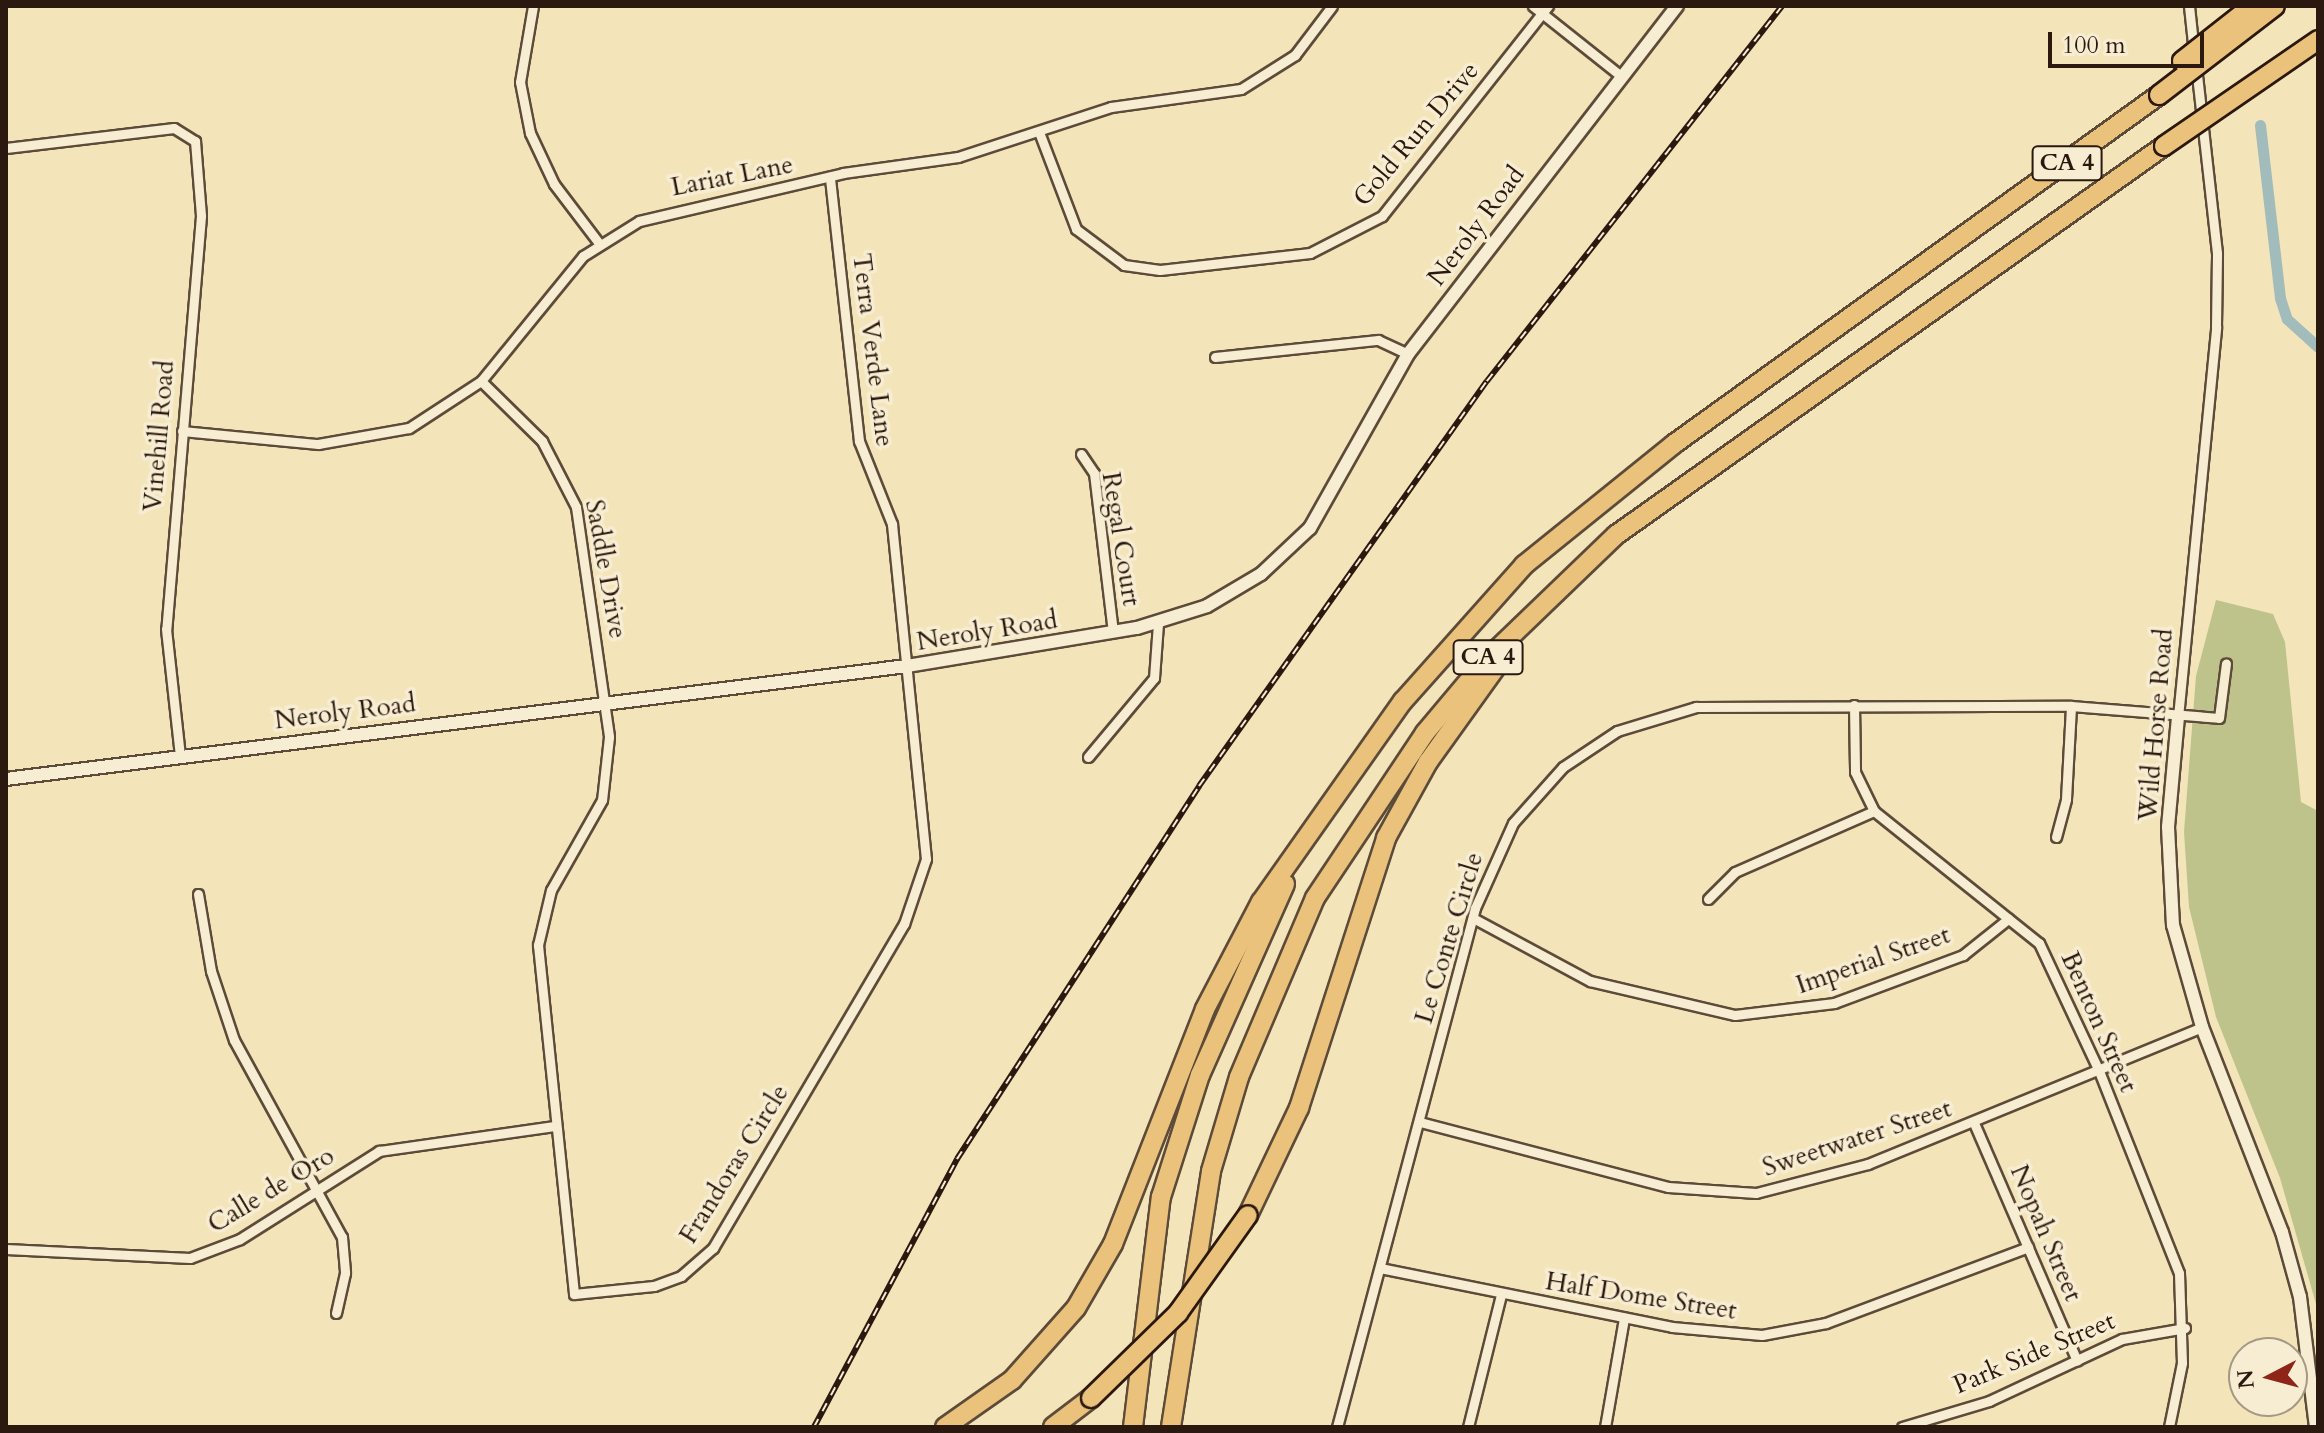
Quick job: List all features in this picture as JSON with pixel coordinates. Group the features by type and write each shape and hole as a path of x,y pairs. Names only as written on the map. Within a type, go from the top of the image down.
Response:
{"highway":[{"path":"2158,88 2252,6"},
{"name":"CA 4","path":"1133,1427 1161,1197 1200,1075 1303,849 1403,701 1524,565 1674,444 1973,228 2158,88 2275,6"},
{"name":"CA 4","path":"1171,1427 1211,1171 1239,1077 1315,898 1425,733 1532,613 1701,469 2318,40"},
{"path":"1053,1427 1091,1398 1178,1313 1248,1215 1299,1108 1386,838 1428,762 1532,613"},
{"path":"945,1427 1030,1363 1090,1287 1223,973 1261,902 1303,849"}],"street":[{"path":"533,6 520,82 530,133 554,184 598,242"},
{"name":"Lariat Lane","path":"182,431 318,444 372,439 440,412 481,381 598,242 666,211 830,177 958,157 1111,107 1226,93 1261,81 1295,55 1332,6"},
{"path":"1533,6 1546,10 1621,76"},
{"name":"Neroly Road","path":"6,779 605,701 907,666 1158,623 1231,595 1297,541 1331,498 1408,354 1677,6"},
{"name":"Wild Horse Road","path":"2189,6 2217,253 2216,327 2178,717 2168,882 2202,1027 2282,1232 2300,1297 2316,1427"},
{"name":"Gold Run Drive","path":"1039,132 1076,229 1124,265 1160,270 1310,253 1382,216 1546,10"},
{"name":"Vinehill Road","path":"6,148 181,128 195,141 201,206 166,629 180,755"},
{"name":"Terra Verde Lane","path":"830,177 859,441 892,524 907,666"},
{"path":"1215,357 1378,340 1408,354"},
{"name":"Saddle Drive","path":"481,381 542,441 576,507 605,701"},
{"name":"Regal Court","path":"1081,454 1094,473 1113,632"},
{"path":"1088,757 1154,678 1158,623"},
{"name":"Le Conte Circle","path":"1337,1427 1473,918 1513,823 1592,745 1677,709 1854,705 2071,706 2219,718 2226,663"},
{"name":"Frandoras Circle","path":"605,701 609,744 602,800 551,890 538,945 574,1294 669,1282 713,1248 919,889 927,832 907,666"},
{"name":"Benton Street","path":"1854,705 1855,772 1874,811 2008,919 2053,964 2179,1273 2185,1328 2169,1427"},
{"path":"2056,837 2066,799 2071,706"},
{"path":"1708,899 1735,872 1874,811"},
{"path":"198,894 211,971 234,1040 319,1189 345,1256 336,1313"},
{"name":"Imperial Street","path":"1473,918 1590,981 1735,1015 1834,1003 1963,955 2008,919"},
{"name":"Sweetwater Street","path":"1420,1122 1713,1194 1794,1187 1974,1123 2202,1027"},
{"name":"Nopah Street","path":"1974,1123 2077,1361"},
{"name":"Calle de Oro","path":"6,1249 190,1258 240,1239 393,1147 555,1126"},
{"name":"Half Dome Street","path":"1380,1268 1501,1295 1725,1335 1793,1332 2028,1247"},
{"path":"1468,1427 1501,1295"},
{"path":"1605,1427 1624,1318"},
{"name":"Park Side Street","path":"1902,1427 1989,1401 2137,1334 2185,1328"}],"green space":[{"path":"2216,600 2273,614 2285,642 2301,802 2318,811 2318,1311 2280,1178 2216,1017 2189,907 2184,832 2196,676"}],"waterway":[{"path":"2260,125 2280,298 2287,319 2318,347"}],"railway":[{"path":"814,1427 957,1159 1199,786 1487,381 1782,6"}]}
